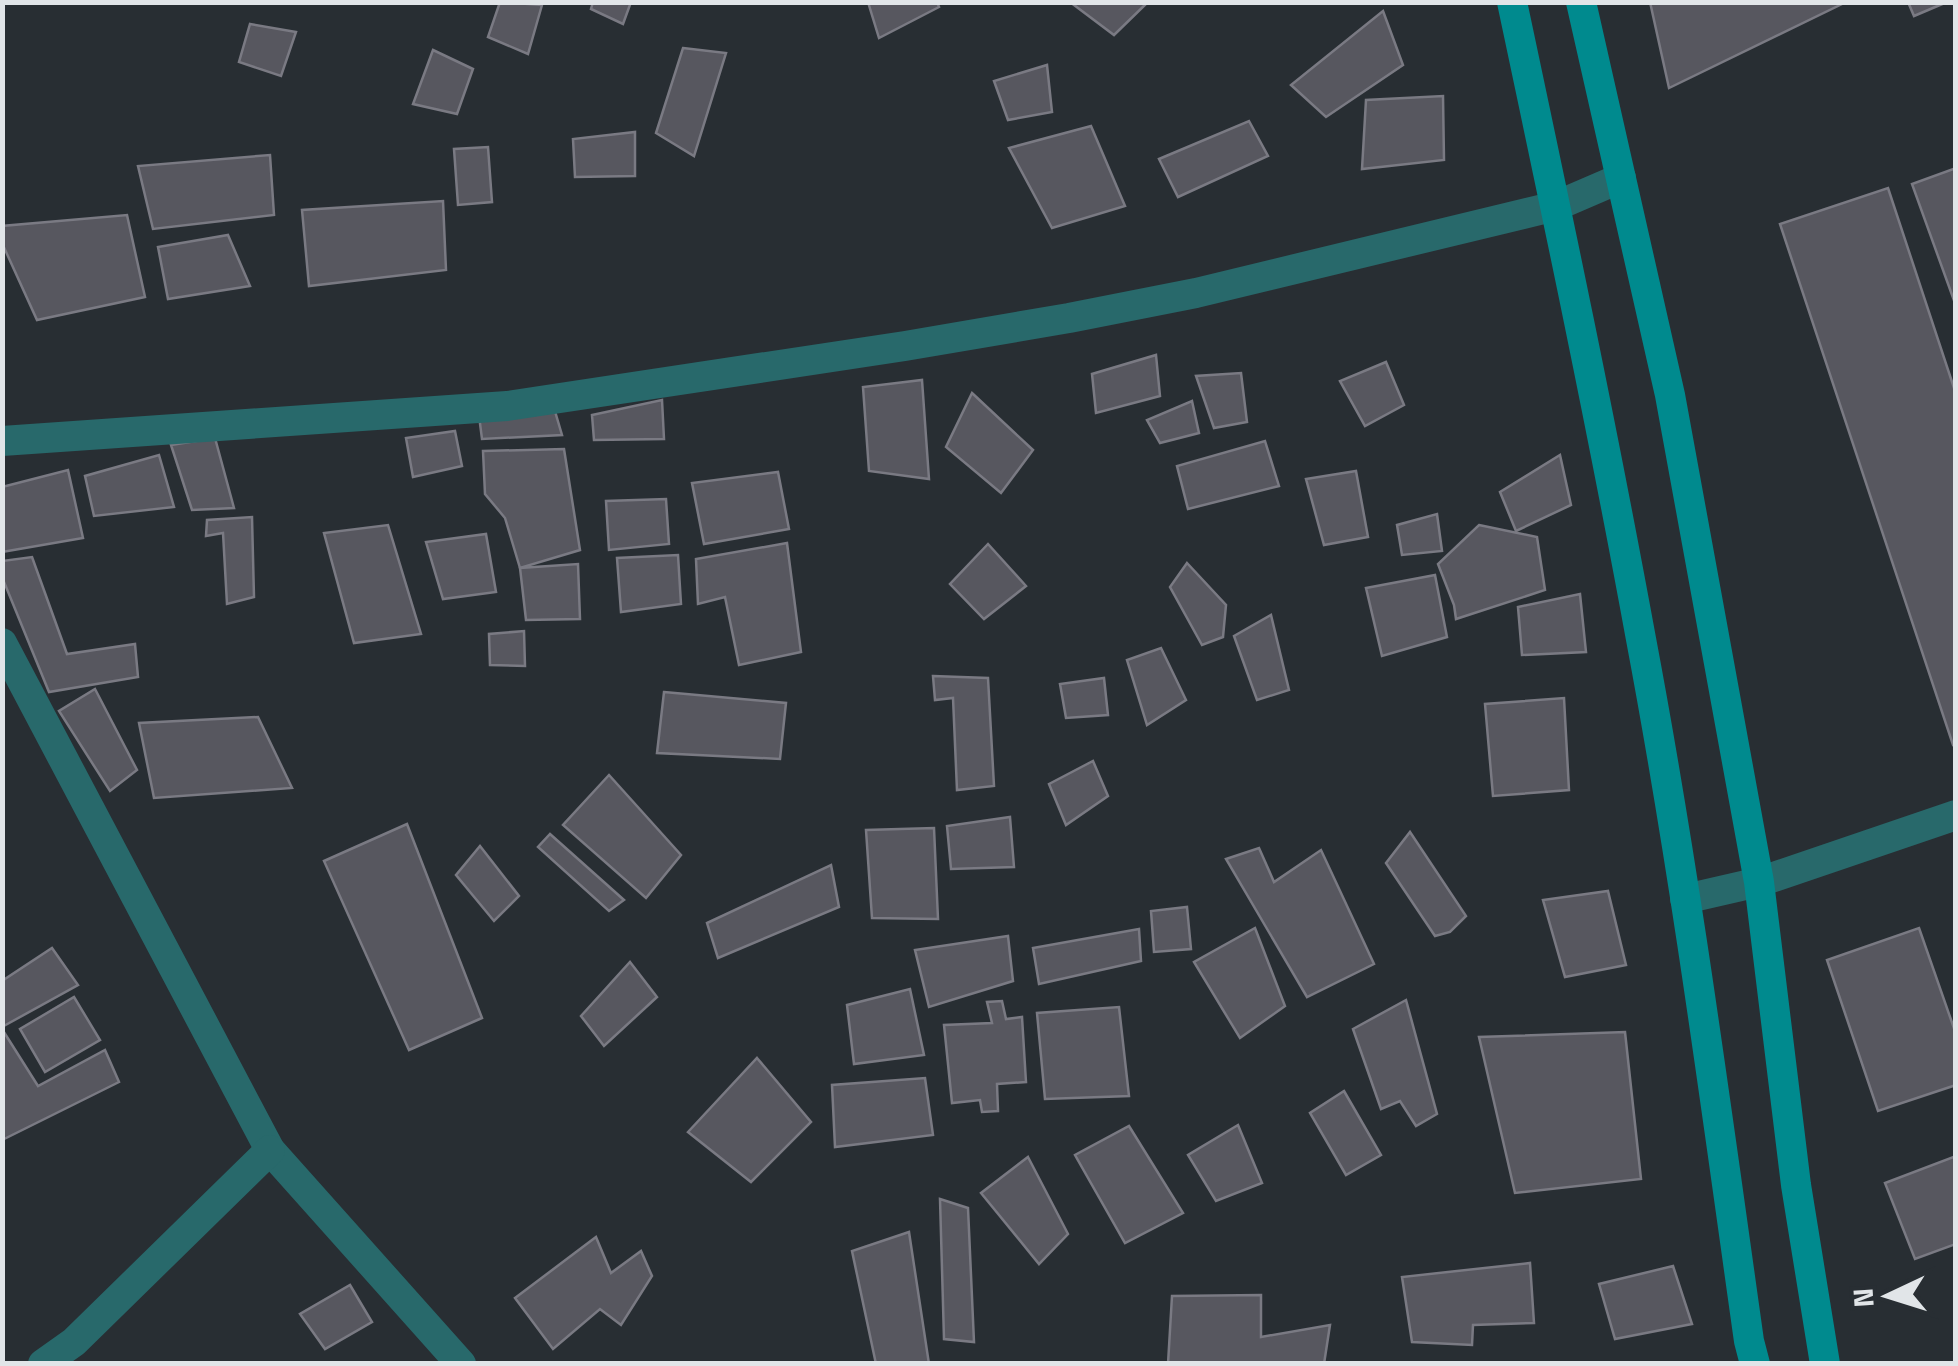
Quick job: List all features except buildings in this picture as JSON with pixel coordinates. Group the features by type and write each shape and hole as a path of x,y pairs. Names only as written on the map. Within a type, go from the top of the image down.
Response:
{"street":[{"path":"1512,2 1642,641 1755,1364"},
{"path":"1581,2 1670,395 1759,882 1796,1185 1825,1364"},
{"path":"2,441 507,406 905,346 1196,294 1556,206 1620,178"},
{"path":"2,643 270,1150 462,1364"},
{"path":"1685,900 1759,882 1956,815"},
{"path":"43,1364 74,1342 270,1150"}]}
